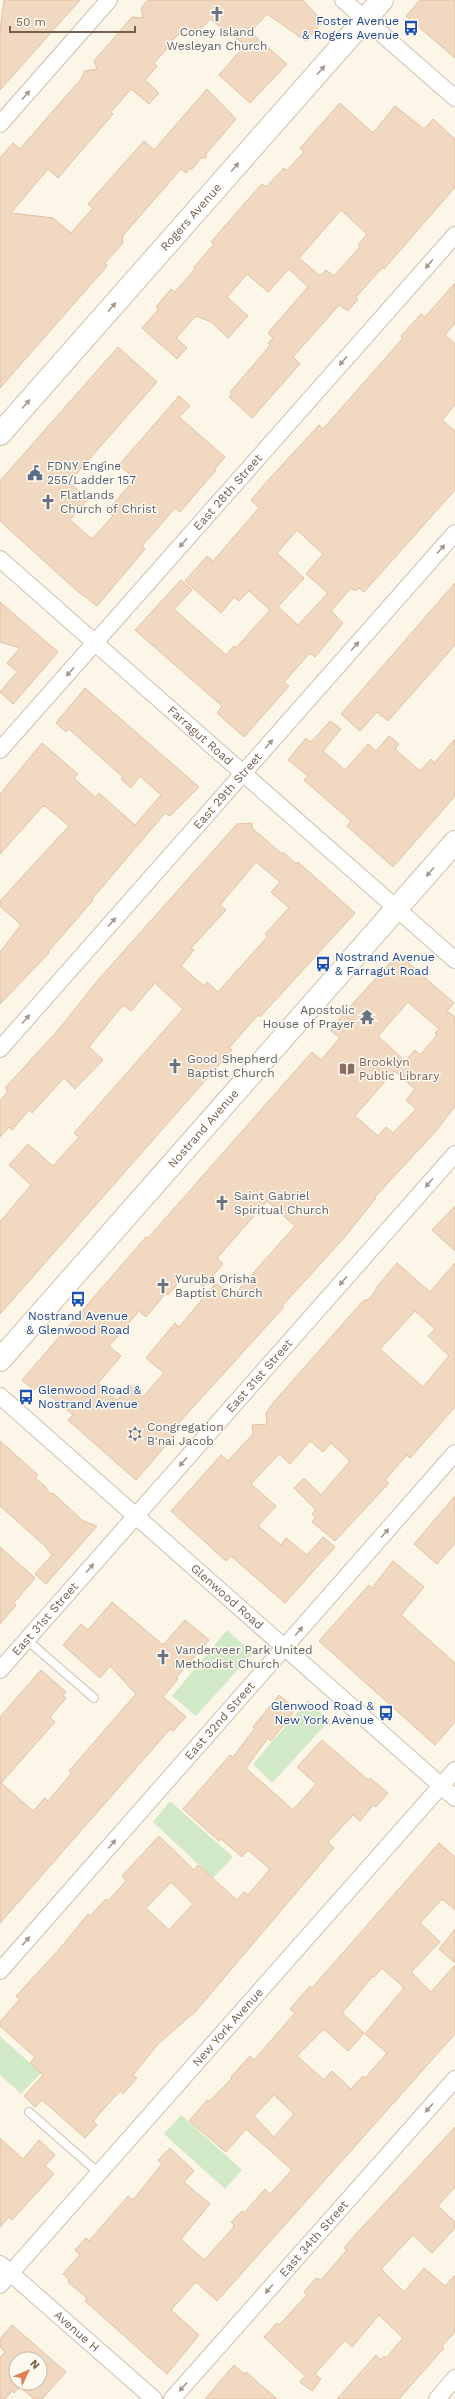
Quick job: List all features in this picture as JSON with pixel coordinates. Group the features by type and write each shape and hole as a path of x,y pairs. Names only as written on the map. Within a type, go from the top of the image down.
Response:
{"main road":[{"name":"Rogers Avenue","path":"0,434 382,0"},
{"name":"Nostrand Avenue","path":"0,1360 455,842"}],"street":[{"path":"0,124 109,0"},
{"path":"343,0 455,98"},
{"name":"East 28th Street","path":"0,750 455,235"},
{"name":"East 29th Street","path":"0,1049 455,533"},
{"name":"Farragut Road","path":"0,560 455,960"},
{"name":"East 31st Street","path":"0,1670 455,1154"},
{"name":"Glenwood Road","path":"0,1396 455,1798"},
{"name":"East 32nd Street","path":"0,1971 455,1454"},
{"name":"New York Avenue","path":"0,2285 5,2269 100,2174 455,1770"},
{"name":"East 34th Street","path":"172,2399 455,2079"},
{"name":"Avenue H","path":"5,2269 154,2399"},
{"path":"437,2399 455,2378"}],"lane":[{"path":"27,1640 94,1698"},
{"path":"29,2112 100,2174"}],"green space":[{"path":"227,1630 253,1653 196,1716 172,1696"},
{"path":"308,1700 330,1720 272,1783 253,1764"},
{"path":"170,1801 233,1857 213,1878 153,1822"},
{"path":"0,2036 41,2073 21,2094 0,2075"},
{"path":"181,2115 242,2170 225,2189 164,2134"}],"building":[{"path":"4,0 80,0 0,90 0,30"},
{"path":"148,0 303,0 323,22 306,41 267,14 250,32 287,64 250,103 219,75 245,45 210,19 199,31 195,28 191,32 186,28 166,46 167,49 154,63 157,66 145,80 159,93 149,104 131,89 111,112 113,114 58,178 48,169 11,213 53,218 71,233 93,208 88,204 144,141 154,150 207,89 236,119 206,154 206,158 201,158 192,169 189,169 186,173 181,169 159,194 122,237 123,243 105,263 107,266 0,388 0,158 13,143 20,149 81,79 85,71 97,69 94,61 132,17 143,18 141,8"},
{"path":"420,0 455,0 455,58 406,16"},
{"path":"340,103 373,133 395,106 424,129 433,119 455,139 455,187 384,269 383,267 356,297 358,299 348,311 339,305 293,357 300,364 252,418 229,397 232,394 230,392 270,345 268,343 273,338 268,333 308,287 289,269 268,292 247,274 227,297 248,316 228,338 211,322 196,316 176,338 187,348 177,359 142,328 159,309 156,307 171,289 175,292 195,269 194,267 214,244 211,242 262,184 266,187 284,168 286,171 304,152 300,148","holes":["341,210 367,234 358,245 360,247 334,276 326,270 320,276 299,258"]},
{"path":"455,283 455,323 445,335 455,344 455,405 442,420 455,431 455,490 364,592 359,588 355,591 351,588 331,611 343,623 315,657 310,653 284,682 289,686 244,737 217,713 222,706 135,630 181,580 192,590 174,609 226,655 234,646 236,648 270,610 249,591 239,601 234,597 221,613 185,581 207,556 213,561 259,508 251,500 319,425 323,429 403,338 401,336 421,314 425,317","holes":["297,530 323,554 306,574 328,593 298,625 278,607 304,578 277,553"]},
{"path":"118,347 157,382 69,482 88,499 70,520 92,539 113,516 107,511 135,479 119,465 179,396 190,406 179,417 225,457 215,469 216,470 180,512 175,508 142,546 145,549 97,606 76,590 0,521 0,481"},
{"path":"455,583 455,645 388,721 377,712 360,731 341,714"},
{"path":"0,602 58,652 13,704 0,692 17,672 7,663 20,648 0,642"},
{"path":"85,688 199,787 170,816 165,813 48,952 49,953 0,1004 0,952 21,925 0,906 0,901 69,826 45,806 42,807 0,854 0,794 42,743 78,774 74,778 95,797 99,793 135,825 161,795 140,776 131,788 121,779 123,777 69,729 66,732 56,723"},
{"path":"330,721 341,729 323,751 345,770 368,744 376,751 389,736 399,744 395,749 420,771 431,759 434,763 455,739 455,796 393,867 347,826 351,821 304,780 308,776 288,760 306,738 310,742 313,740"},
{"path":"252,823 252,828 282,854 283,852 296,864 298,862 355,913 260,1017 258,1015 242,1033 229,1048 232,1050 0,1314 0,1222 31,1185 9,1165 28,1144 53,1166 79,1137 74,1133 183,1009 155,983 131,1011 123,1005 89,1047 103,1060 75,1089 64,1078 32,1113 29,1110 12,1130 9,1127 0,1137 0,1101 8,1091 5,1088 60,1028 98,980 237,824","holes":["256,862 280,882 271,892 289,908 265,934 268,936 218,992 207,982 204,986 181,966 194,950 191,948 226,910 220,905"]},
{"path":"398,954 454,1003 447,1011 455,1017 455,1106 436,1131 375,1197 376,1198 344,1238 283,1305 283,1308 176,1426 180,1429 136,1480 68,1420 73,1415 38,1386 34,1390 22,1380 146,1237 148,1238 312,1052 321,1060 340,1038 331,1031 337,1021","holes":["408,1002 439,1029 435,1033 437,1035 420,1055 415,1050 405,1061 378,1036","394,1071 415,1089 406,1100 416,1109 393,1133 386,1127 378,1136 355,1116","267,1201 295,1226 232,1297 216,1283 179,1327 175,1323 146,1358 164,1373 143,1397 130,1385 117,1400 98,1383 121,1356 109,1346 139,1311 146,1317 166,1293 168,1295 187,1273 203,1287 223,1264 217,1258"]},
{"path":"455,1206 455,1251 432,1230"},
{"path":"397,1263 430,1292 455,1263 455,1407 410,1458 407,1455 385,1480 389,1483 335,1541 312,1522 316,1517 312,1514 316,1510 294,1488 304,1478 321,1495 350,1461 331,1443 323,1452 310,1441 290,1464 279,1454 251,1484 276,1506 258,1526 281,1545 286,1538 307,1555 323,1537 335,1547 285,1603 231,1556 226,1561 171,1511 221,1455 228,1461 253,1434 252,1425 267,1424 266,1413 273,1403 363,1301 369,1299 376,1288","holes":["415,1311 435,1329 428,1336 449,1356 423,1387 380,1349"]},
{"path":"0,1441 38,1475 35,1478 45,1486 49,1493 54,1494 83,1521 97,1526 46,1584 35,1574 52,1555 45,1546 0,1506"},
{"path":"455,1496 455,1543 437,1564 414,1544"},
{"path":"0,1547 35,1578 14,1603 16,1605 0,1624"},
{"path":"393,1561 424,1587 401,1615 455,1663 455,1722 435,1745 319,1641 369,1585 372,1588"},
{"path":"112,1602 163,1645 185,1620 209,1640 176,1678 178,1679 163,1697 186,1717 173,1731 170,1729 0,1923 0,1717 41,1670 66,1692 63,1696 66,1698 50,1717 55,1722 1,1783 33,1811 45,1798 48,1801 71,1774 69,1771 136,1694 110,1666 100,1678 63,1645 81,1624 88,1630"},
{"path":"279,1695 296,1709 271,1741 268,1738 246,1768 293,1810 316,1784 297,1767 322,1740 368,1780 370,1778 388,1793 376,1807 373,1805 360,1821 353,1815 328,1842 334,1848 196,2011 158,2044 133,2075 137,2078 123,2094 120,2091 93,2121 97,2125 85,2138 42,2100 35,2107 24,2096 43,2075 30,2063 35,2057 0,2026 0,2022 20,1999 16,1996 57,1952 88,1914 90,1916 106,1899 108,1901 126,1881 122,1876 159,1836 194,1870 198,1865 237,1900 244,1892 248,1895 270,1869 248,1850 242,1857 221,1839 219,1841 183,1809 230,1755 233,1757 255,1728 253,1727","holes":["171,1882 193,1904 169,1930 146,1908"]},
{"path":"439,1843 455,1857 455,1910 442,1899 420,1923 440,1942 411,1972 431,1992 455,1965 455,2034 217,2301 196,2282 171,2310 199,2335 167,2374 85,2301 87,2298 68,2282 69,2280 63,2274 80,2255 75,2250 86,2238 89,2241 128,2196 133,2200 162,2164 158,2160 170,2148 194,2171 184,2182 210,2204 181,2239 204,2260 233,2228 234,2225 231,2222 242,2211 244,2213 265,2189 270,2194 292,2170 246,2129 226,2152 189,2121 207,2100 210,2101 232,2078 231,2077 250,2056 254,2060 295,2013 290,2009 310,1986 312,1988","holes":["382,1968 404,1988 365,2034 387,2053 365,2078 363,2076 351,2089 332,2071 324,2080 297,2056 324,2029 348,2051 364,2033 342,2013 373,1976 374,1977","274,2095 294,2114 274,2137 254,2116"]},
{"path":"455,1929 455,1963 439,1949"},
{"path":"455,2127 455,2187 438,2206 455,2222 455,2228 432,2253 413,2235 381,2269 404,2292 424,2268 445,2286 455,2275 455,2332 442,2346 444,2348 399,2399 337,2399 376,2355 381,2360 384,2356 386,2358 403,2338 379,2315 352,2347 345,2340 315,2374 321,2379 312,2391 300,2382 305,2376 264,2337 277,2323 279,2325 307,2295 304,2292 316,2278 321,2280 347,2250 344,2248 356,2234"},
{"path":"0,2138 23,2159 39,2140 55,2155 45,2166 54,2174 12,2220 9,2217 0,2227"},
{"path":"12,2325 42,2351 8,2351 8,2391 12,2391 5,2399 0,2399 0,2358 5,2352 0,2347 0,2339"},
{"path":"48,2356 66,2372 42,2399 34,2399 25,2391 48,2391"},
{"path":"234,2365 244,2374 246,2372 277,2399 205,2399"}],"place":[{"name":"Coney Island Wesleyan Church","path":"217,14"},
{"name":"Foster Avenue & Rogers Avenue","path":"411,28"},
{"name":"FDNY Engine 255/Ladder 157","path":"35,473"},
{"name":"Flatlands Church of Christ","path":"48,502"},
{"name":"Nostrand Avenue & Farragut Road","path":"323,964"},
{"name":"Apostolic House of Prayer","path":"367,1017"},
{"name":"Good Shepherd Baptist Church","path":"175,1066"},
{"name":"Brooklyn Public Library","path":"347,1069"},
{"name":"Saint Gabriel Spiritual Church","path":"222,1203"},
{"name":"Yuruba Orisha Baptist Church","path":"163,1286"},
{"name":"Nostrand Avenue & Glenwood Road","path":"78,1299"},
{"name":"Glenwood Road & Nostrand Avenue","path":"26,1397"},
{"name":"Congregation B'nai Jacob","path":"135,1434"},
{"name":"Vanderveer Park United Methodist Church","path":"163,1657"},
{"name":"Glenwood Road & New York Avenue","path":"386,1713"}]}
